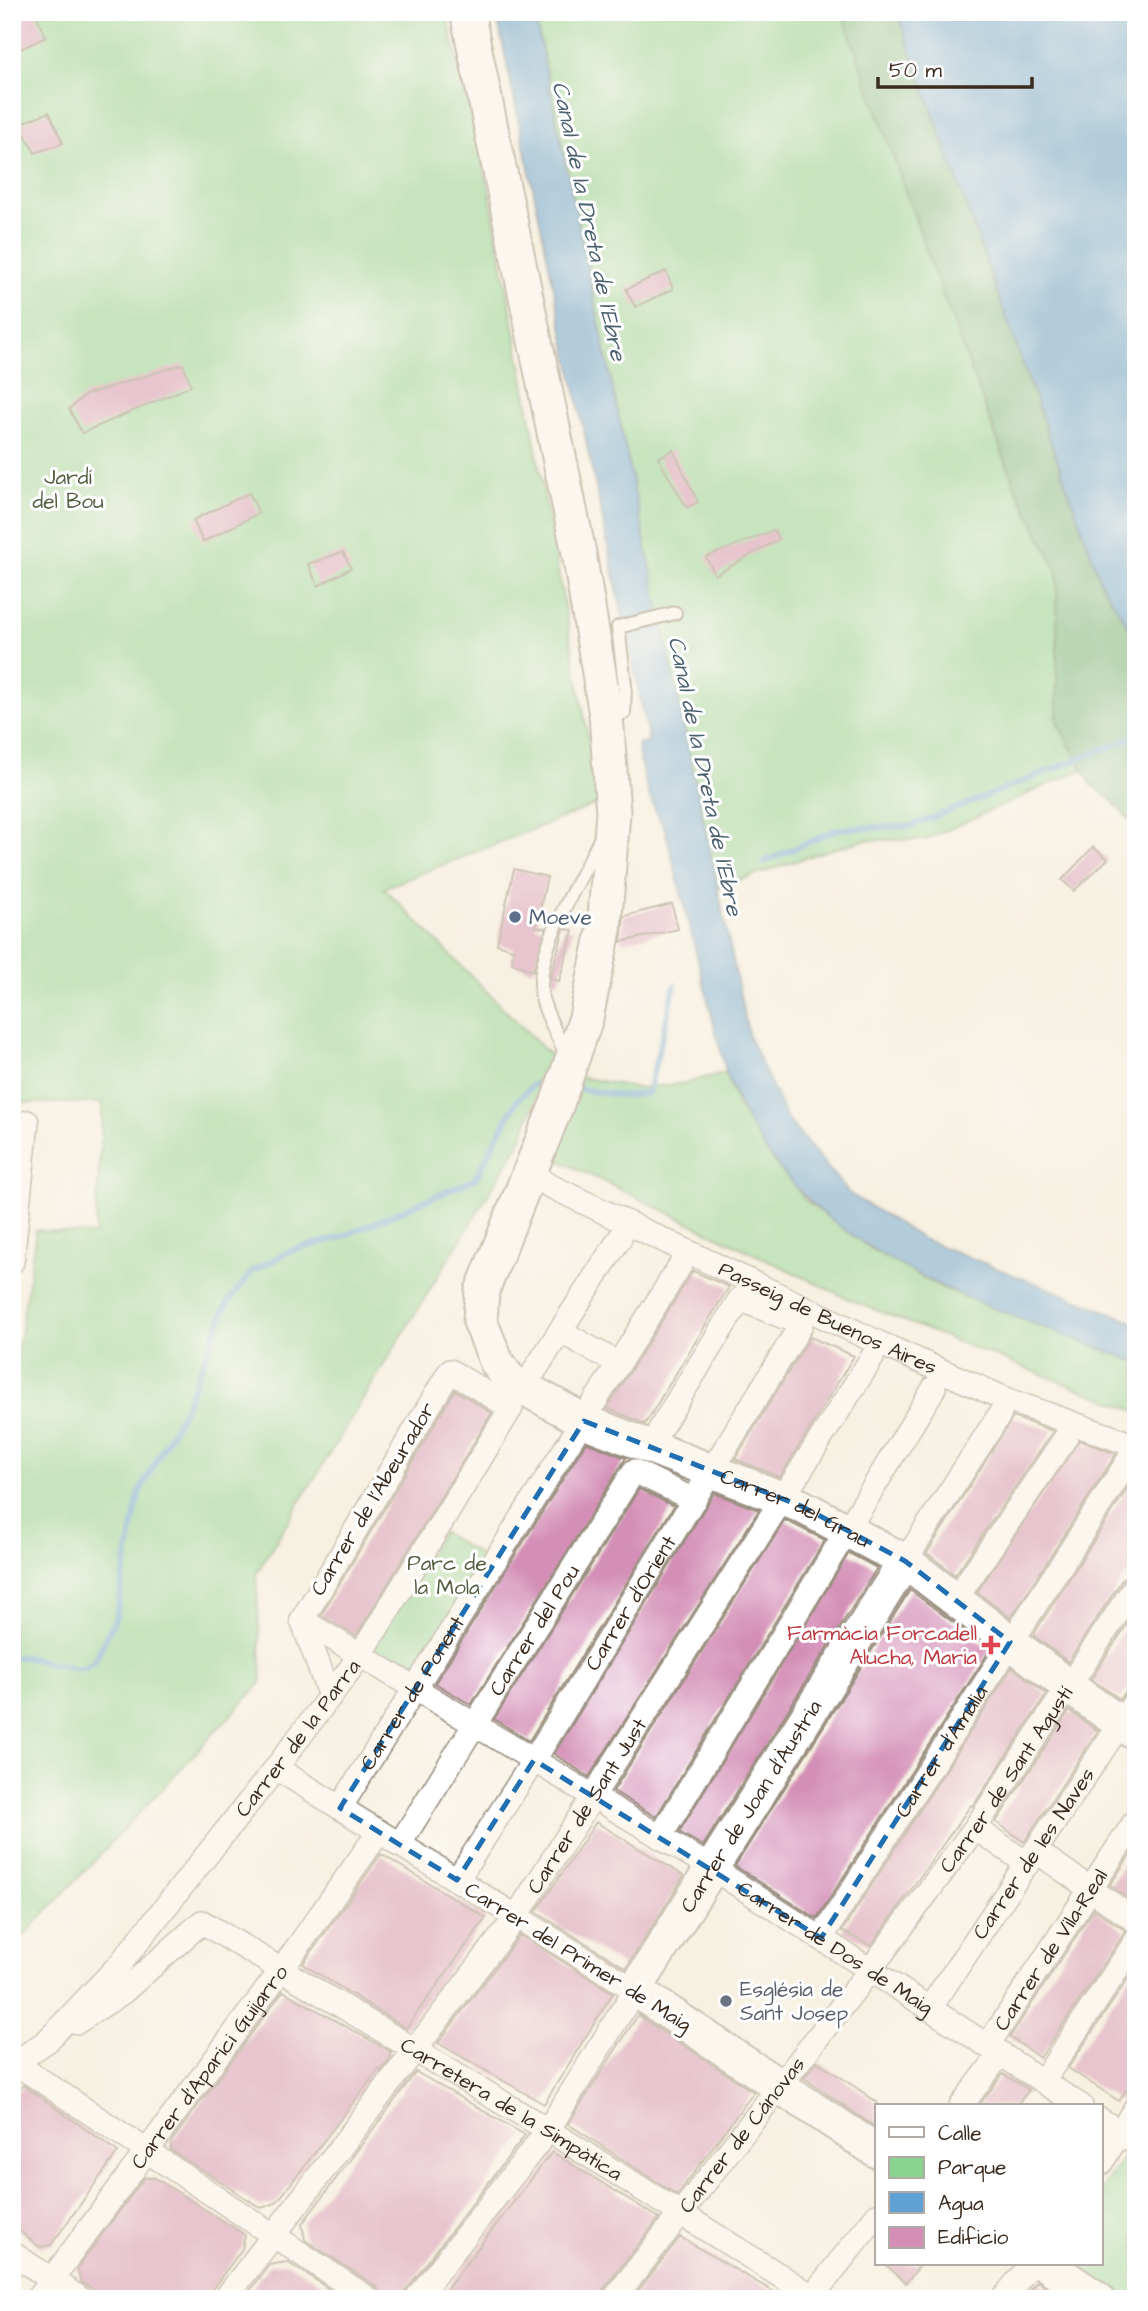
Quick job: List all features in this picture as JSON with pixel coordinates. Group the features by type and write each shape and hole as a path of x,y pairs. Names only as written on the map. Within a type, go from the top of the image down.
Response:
{"street":[{"path":"467,12 579,553 606,715 613,812 598,964 586,1018 530,1172"},
{"path":"12,1262 27,1122"},
{"name":"Passeig de Buenos Aires","path":"530,1172 548,1185 688,1253 802,1316 1133,1452"},
{"name":"Carrer del Grau","path":"530,1172 482,1291 480,1321 497,1363 510,1380 584,1421 782,1499 905,1561 1069,1687 1131,1719"},
{"path":"535,1370 620,1238"},
{"name":"Carrer de Ponent","path":"340,1808 688,1253"},
{"path":"660,1429 740,1299 784,1317 802,1316"},
{"name":"Carrer d'Orient","path":"457,1880 694,1500 802,1316"},
{"path":"560,1331 619,1364"},
{"name":"Carrer de Sant Just","path":"225,2299 413,2048 516,1917 872,1358"},
{"name":"Carrer de l'Abeurador","path":"330,1696 302,1620 450,1371 511,1408"},
{"path":"660,1837 934,1388"},
{"name":"Carrer de la Parra","path":"47,2041 120,1964 276,1768 360,1656 511,1408"},
{"name":"Carrer de Joan d'Àustria","path":"416,2299 548,2130 1000,1414"},
{"path":"955,1600 1066,1437"},
{"name":"Carrer d'Amàlia","path":"821,1938 1133,1452"},
{"name":"Carrer del Pou","path":"399,1844 634,1471 694,1500"},
{"name":"Carrer de Sant Agustí","path":"870,1970 975,1828 1136,1585"},
{"name":"Carrer de Dos de Maig","path":"302,1620 712,1868 1078,2104"},
{"name":"Carrer de les Naves","path":"930,2008 1131,1719"},
{"name":"Carrer del Primer de Maig","path":"276,1768 635,1990 875,2150"},
{"name":"Carrer de Vila-Real","path":"962,2104 1136,1820"},
{"path":"975,1828 1091,1890 1136,1922"},
{"name":"Carrer d'Aparici Guijarro","path":"37,2299 148,2152 379,1832"},
{"name":"Carrer de la Parra","path":"13,2063 123,1992 184,1941 202,1922"},
{"name":"Carretera de la Simpàtica","path":"202,1922 548,2130 813,2298"},
{"path":"1043,2081 1136,1941"},
{"name":"Carrer de Cánovas","path":"614,2299 870,1970"},
{"path":"13,2063 369,2299"},
{"path":"1102,2162 1129,2138 1136,2107"},
{"path":"1102,2120 1129,2138"},
{"path":"813,2298 875,2218"},
{"path":"12,2253 81,2299"},
{"path":"1003,2299 1029,2266"},
{"path":"1049,2266 1098,2299"}],"lane":[{"path":"624,713 625,685 618,627 676,613"},
{"path":"571,1065 540,994 543,964 560,916 613,812"}],"highlighted area":[{"path":"584,1421 801,1506 905,1561 1010,1642 821,1938 534,1760 457,1880 340,1808"}],"green space":[{"name":"Jardí del Bou","path":"12,12 446,12 489,188 600,803 384,888 551,1056 520,1142 256,1574 262,1682 17,1943 12,1942 12,1355 17,1356 36,1230 95,1235 103,1103 12,1103"},
{"path":"534,12 842,12 936,277 1015,486 1057,570 1057,722 1083,769 925,840 865,840 717,888"},
{"path":"842,12 897,12 1102,585 1136,638 1136,828 1111,800 1091,784 1057,722 1057,570 1015,486 936,277"},
{"path":"726,1072 737,1105 805,1200 871,1249 940,1287 1136,1362 1136,1411 855,1302 554,1158 579,1077 639,1088 686,1083"},
{"name":"Parc de la Mola","path":"442,1532 488,1560 412,1680 366,1654"},
{"path":"1128,2151 1136,2156 1136,2299 1124,2299 1076,2266 1102,2266 1102,2189"}],"water":[{"path":"496,12 534,12 749,1037 787,1119 849,1193 923,1239 1136,1323 1136,1362 1012,1316 952,1291 894,1262 841,1227 794,1185 755,1134 726,1072 665,829 650,799 641,767 637,744 649,741"},
{"path":"897,12 1136,12 1136,638 1102,585"}],"building":[{"path":"24,12 35,12 46,37 12,53 12,18"},
{"path":"49,112 63,143 35,153 19,124"},
{"path":"666,271 673,289 635,307 626,289"},
{"path":"183,364 191,386 82,433 69,409 85,395"},
{"path":"673,450 698,502 687,508 658,458"},
{"path":"249,493 259,513 203,542 193,520"},
{"path":"774,530 779,539 715,575 706,557"},
{"path":"343,552 351,568 318,586 308,564"},
{"path":"1093,847 1108,859 1074,891 1062,880"},
{"path":"514,869 547,877 536,927 546,928 533,971 512,963 513,949 497,944"},
{"path":"672,904 678,929 621,942 624,916"},
{"path":"564,929 573,930 559,982 550,978"},
{"path":"693,1271 729,1287 645,1424 607,1408"},
{"path":"810,1337 854,1356 780,1477 735,1459"},
{"path":"455,1390 492,1413 356,1636 321,1615"},
{"path":"1013,1417 1053,1431 955,1575 927,1553"},
{"path":"1079,1440 1116,1454 1011,1618 977,1592"},
{"path":"586,1442 626,1458 471,1705 435,1683"},
{"path":"1136,1475 1136,1571 1124,1577 1068,1662 1033,1635"},
{"path":"639,1489 674,1506 529,1741 494,1719"},
{"path":"714,1493 759,1510 589,1777 554,1754"},
{"path":"785,1520 825,1540 656,1817 613,1791"},
{"path":"849,1553 877,1568 703,1846 679,1832"},
{"path":"910,1590 990,1650 817,1918 735,1866"},
{"path":"1136,1611 1136,1679 1120,1699 1091,1679"},
{"path":"1012,1667 1047,1694 973,1806 971,1805 871,1946 842,1931"},
{"path":"1069,1711 1098,1731 1024,1842 996,1822"},
{"path":"596,1822 684,1876 626,1968 536,1912"},
{"path":"1136,1846 1136,1904 1110,1885"},
{"path":"381,1854 486,1918 406,2028 303,1964"},
{"path":"1094,1909 1126,1931 1040,2058 1010,2037"},
{"path":"520,1935 613,1993 544,2104 438,2043"},
{"path":"1136,1967 1136,2075 1119,2101 1068,2068"},
{"path":"283,1991 391,2052 391,2057 276,2203 261,2208 171,2150 171,2142"},
{"path":"638,2015 754,2092 677,2195 568,2124"},
{"path":"817,2061 877,2102 875,2127 804,2078"},
{"path":"416,2072 525,2135 399,2299 383,2299 377,2287 305,2240 302,2224"},
{"path":"1003,2074 1029,2090 1018,2104 980,2104"},
{"path":"23,2085 118,2152 51,2245 40,2247 12,2225 12,2100"},
{"path":"552,2152 659,2218 603,2290 600,2299 439,2299"},
{"path":"144,2178 155,2178 245,2235 242,2249 205,2299 111,2299 81,2282 77,2268"},
{"path":"680,2237 786,2299 632,2299"},
{"path":"287,2262 343,2299 244,2299 269,2265"},
{"path":"887,2266 919,2266 906,2283"},
{"path":"1037,2281 1063,2299 1022,2299"}],"waterway":[{"path":"764,862 838,829 912,826 1136,736"},
{"path":"573,1088 624,1096 648,1093 675,985"},
{"path":"12,1657 26,1657 73,1668 85,1668 95,1660 116,1617 139,1493 183,1411 228,1302 253,1271 290,1251 339,1238 475,1179 517,1100 534,1084 546,1082"}],"place":[{"name":"Moeve","path":"515,917"},
{"name":"Farmàcia Forcadell Alucha, Maria","path":"991,1645"},
{"name":"Església de Sant Josep","path":"726,2001"}],"water label":[{"name":"Canal de la Dreta de l'Ebre","path":"589,221"},
{"name":"Canal de la Dreta de l'Ebre","path":"705,776"}]}
